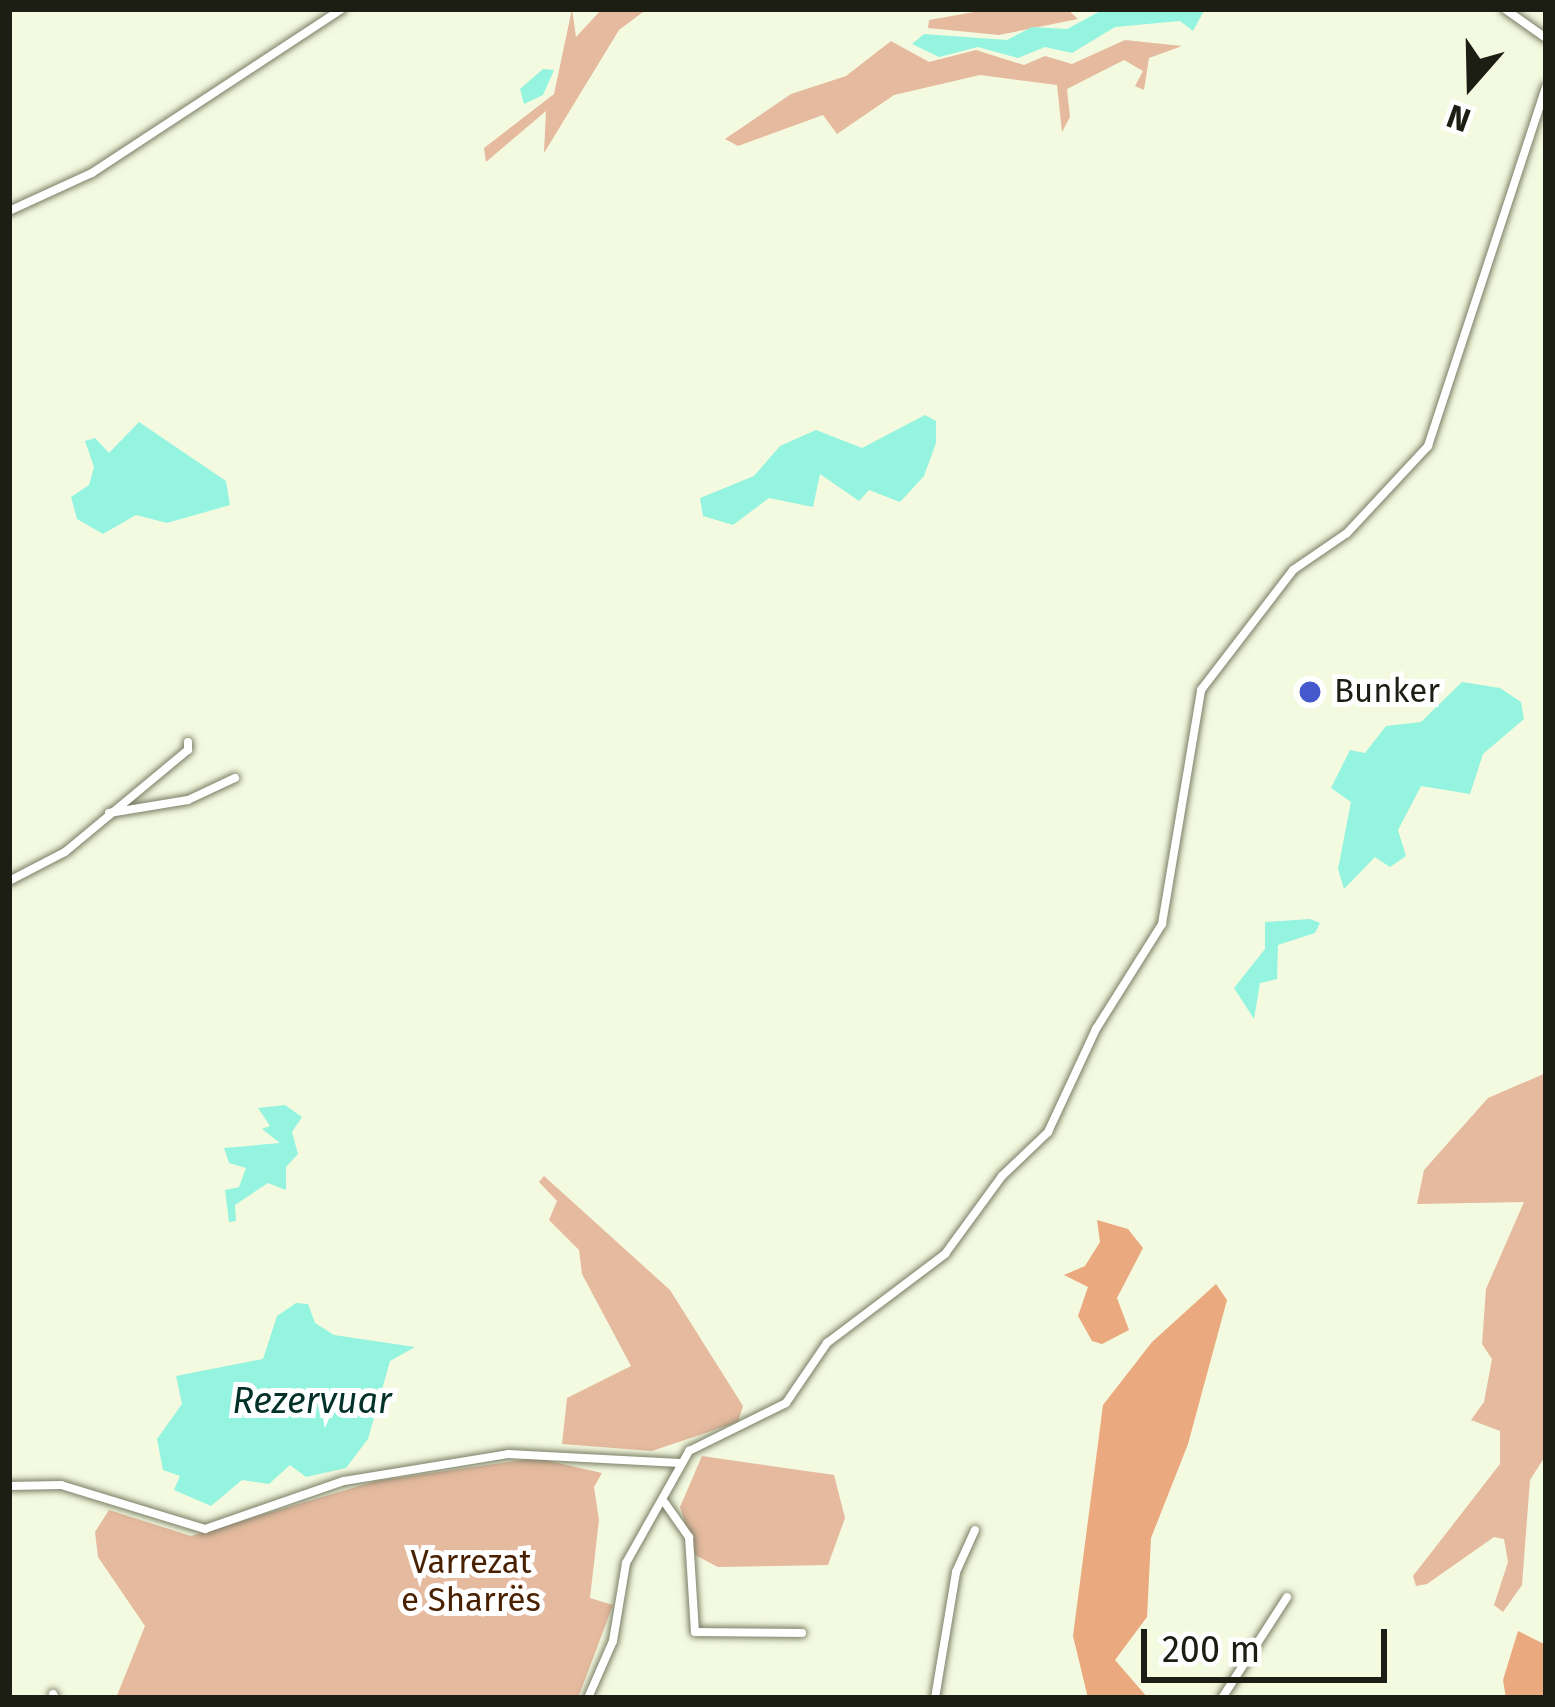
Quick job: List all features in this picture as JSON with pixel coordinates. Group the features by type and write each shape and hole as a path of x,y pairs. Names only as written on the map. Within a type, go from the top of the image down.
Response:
{"street":[{"path":"9,211 92,173 342,9"},
{"path":"1505,9 1546,38"},
{"path":"588,1698 613,1641 626,1563 665,1503 680,1463 698,1445 786,1403 827,1342 945,1254 1002,1176 1048,1132 1096,1029 1162,924 1202,690 1293,570 1347,533 1428,446 1546,87"},
{"path":"9,880 65,852 188,750 188,742"},
{"path":"107,813 188,800 236,778"},
{"path":"9,1486 61,1485 205,1529 344,1481 508,1454 680,1463"},
{"path":"665,1503 689,1537 695,1631 802,1633"},
{"path":"935,1698 956,1572 975,1530"},
{"path":"1222,1698 1287,1597"}],"green space":[{"path":"572,9 576,37 602,9 647,9 619,30 544,153 546,111 486,162 484,148 554,94"},
{"path":"991,9 1067,9 1078,19 999,35 928,28 929,20"},
{"path":"1125,40 1182,46 1149,58 1144,90 1135,86 1143,71 1124,60 1067,89 1070,117 1062,132 1057,85 980,75 894,95 837,134 823,115 738,146 725,139 791,94 846,76 891,41 929,62 976,50 1024,65 1045,56 1072,64"},
{"path":"1546,1073 1546,1455 1530,1480 1522,1585 1503,1612 1494,1605 1508,1562 1504,1539 1494,1537 1427,1584 1416,1586 1413,1576 1500,1464 1500,1431 1471,1420 1484,1402 1492,1359 1482,1344 1486,1289 1524,1202 1417,1204 1424,1170 1488,1098"},
{"path":"544,1176 670,1290 743,1406 738,1422 652,1451 562,1444 567,1398 631,1366 582,1274 579,1250 549,1220 557,1201 539,1182"},
{"path":"702,1456 834,1475 845,1518 828,1565 718,1567 695,1555 680,1507"},
{"name":"Varrezat e Sharrës","path":"536,1458 602,1473 594,1487 599,1520 590,1598 613,1605 578,1698 116,1698 145,1626 98,1557 95,1532 109,1510 191,1536 376,1481"}],"shaded area":[{"path":"1097,1220 1128,1229 1143,1248 1117,1298 1129,1330 1102,1344 1092,1341 1078,1316 1088,1287 1064,1275 1085,1266 1100,1242"},
{"path":"1216,1284 1227,1300 1188,1444 1151,1538 1147,1617 1115,1660 1148,1698 1088,1698 1073,1636 1103,1405 1152,1342"},
{"path":"1518,1631 1546,1645 1546,1698 1506,1698 1503,1680"}],"water":[{"path":"1104,9 1205,9 1193,31 1180,21 1115,27 1072,53 1045,47 1018,58 978,47 939,57 912,44 924,34 1007,40 1032,27 1067,29"},
{"path":"543,69 554,70 543,95 524,104 520,89"},
{"path":"925,415 936,421 936,443 924,476 900,502 869,490 859,501 820,474 813,507 769,498 733,525 703,516 700,498 754,476 780,446 816,430 862,448"},
{"path":"139,422 226,481 230,505 167,523 136,515 103,534 77,519 71,497 89,485 94,467 85,441 95,438 109,453"},
{"path":"1462,682 1500,688 1521,702 1524,719 1483,754 1470,794 1421,786 1398,830 1406,856 1390,867 1375,857 1344,889 1338,869 1351,802 1331,788 1350,750 1365,753 1386,726 1421,722"},
{"path":"1310,919 1320,923 1315,933 1278,945 1277,979 1260,983 1254,1019 1234,988 1265,949 1265,922"},
{"path":"285,1105 302,1117 292,1132 298,1154 286,1167 286,1190 268,1183 235,1205 236,1221 229,1222 225,1190 239,1187 246,1168 229,1163 224,1148 280,1143 262,1129 270,1126 258,1108"},
{"name":"Rezervuar","path":"296,1303 308,1304 315,1323 334,1335 415,1347 390,1361 368,1439 346,1468 306,1477 290,1465 269,1484 242,1480 211,1506 174,1490 180,1476 163,1470 157,1439 182,1404 176,1376 263,1359 277,1316"}],"place":[{"name":"Bunker","path":"1310,692"}]}
